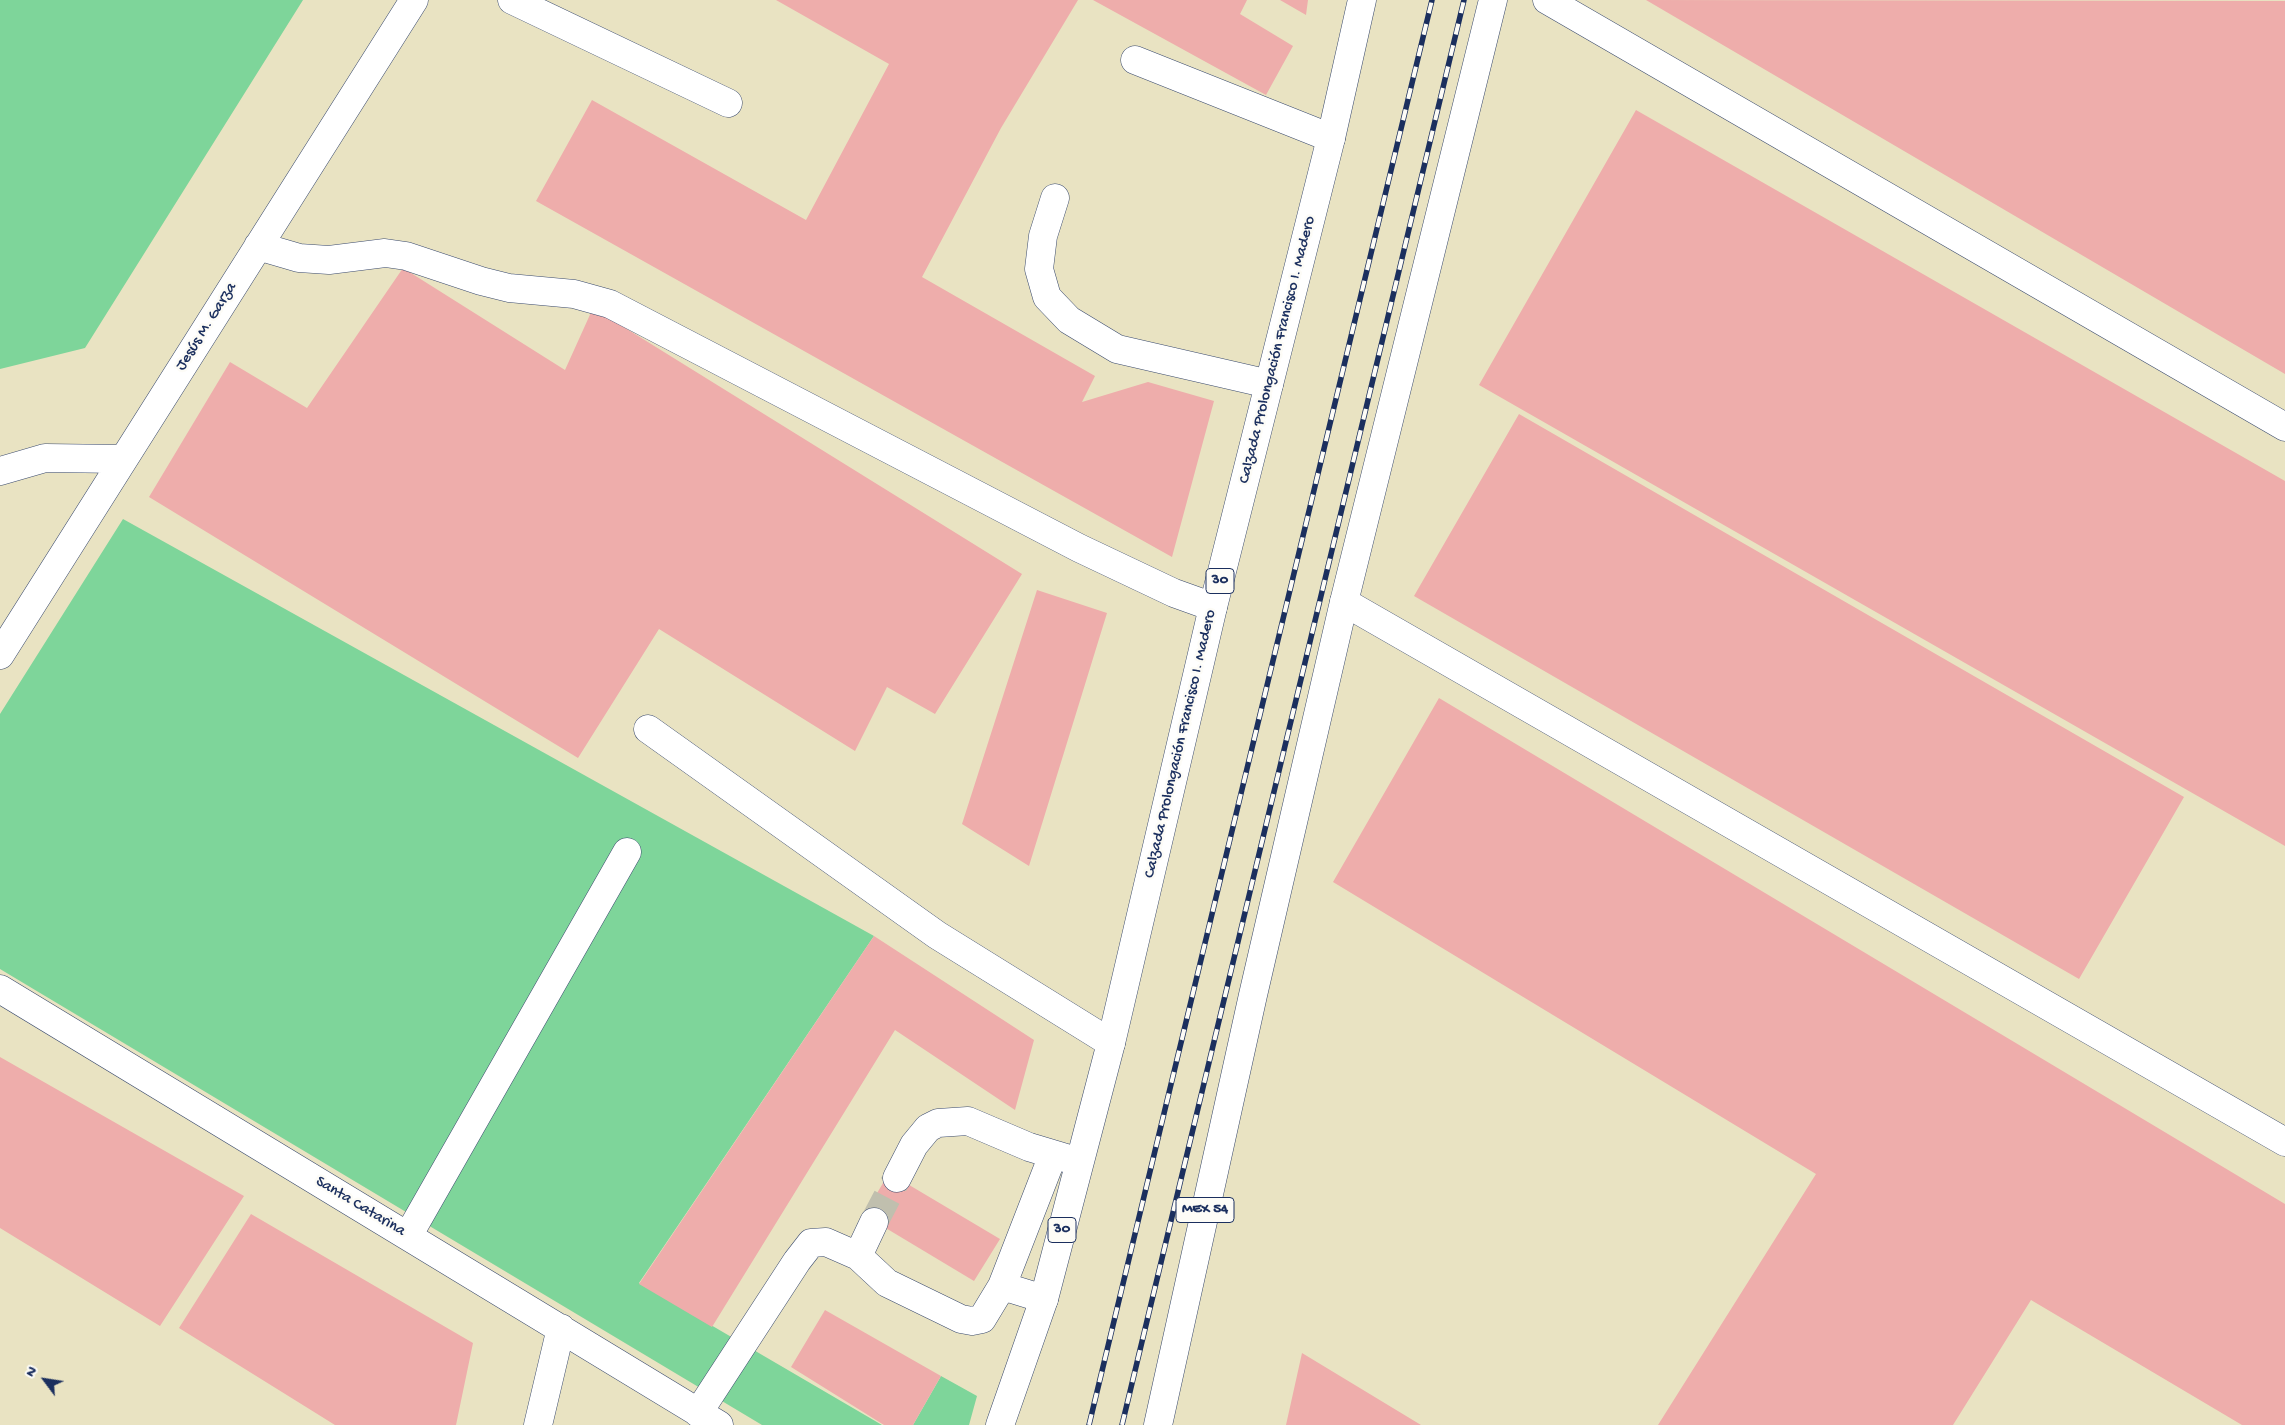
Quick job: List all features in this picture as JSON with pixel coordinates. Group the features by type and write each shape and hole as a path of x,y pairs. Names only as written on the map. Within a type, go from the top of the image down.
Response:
{"main road":[{"name":"Jesús M. Garza","path":"0,655 414,0"},
{"path":"512,0 728,103"},
{"name":"Calzada Prolongación Francisco I. Madero","path":"1000,1425 1044,1299 1111,1043 1213,607 1331,138 1362,0"},
{"path":"1493,0 1344,602 2285,1142"},
{"path":"1547,0 2285,427"},
{"path":"1136,60 1331,138"},
{"path":"1055,198 1043,236 1039,268 1047,297 1069,320 1117,349 1270,384"},
{"path":"258,246 299,258 329,260 385,253 406,256 500,286 574,294 610,304 1079,548 1174,593 1213,607"},
{"path":"0,471 45,458 123,459"},
{"name":"MEX 54","path":"1158,1425 1253,995 1344,602"},
{"path":"648,729 937,935 1111,1043"},
{"path":"408,1236 627,852"},
{"name":"Santa Catarina","path":"0,989 709,1419"},
{"path":"897,1178 914,1145 928,1128 938,1123 968,1121 1052,1155 1080,1162"},
{"path":"709,1419 797,1261 811,1243 826,1242 858,1256 887,1283 961,1319 972,1321 982,1318 1002,1286 1050,1166 1052,1155"},
{"path":"858,1256 874,1222"},
{"path":"1002,1286 1044,1299"},
{"path":"538,1425 561,1328"}],"green space":[{"path":"0,0 303,0 85,348 0,369"},
{"path":"123,519 874,936 639,1283 882,1425 762,1425 0,969 0,714"},
{"path":"941,1376 977,1396 969,1425 913,1425"}],"building":[{"path":"776,0 1078,0 1001,128 922,277 1095,376 1082,402 1148,382 1214,401 1172,557 536,201 592,100 806,220 889,64"},
{"path":"1093,0 1247,0 1240,14 1293,46 1266,95"},
{"path":"1280,0 1308,0 1306,15"},
{"path":"1646,0 2285,1 2285,374"},
{"path":"1636,110 2285,481 2285,846 1479,385"},
{"path":"403,268 565,370 593,308 1022,574 935,714 887,687 855,751 659,629 578,758 149,497 230,362 307,408"},
{"path":"1519,414 2184,797 2079,979 1414,596"},
{"path":"1037,590 1107,613 1029,866 962,824"},
{"path":"1439,698 2285,1204 2285,1425 2242,1425 2031,1300 1953,1425 1658,1425 1816,1174 1333,882"},
{"path":"874,936 1034,1040 1015,1110 895,1030 712,1327 639,1284"},
{"path":"0,1057 244,1196 160,1326 0,1228"},
{"path":"889,1173 1000,1239 974,1281 864,1215"},
{"path":"251,1214 473,1343 456,1425 335,1425 179,1328"},
{"path":"825,1310 941,1376 913,1425 884,1425 791,1367"},
{"path":"1302,1353 1421,1425 1286,1425"}],"tunnel":[{"path":"874,1222 897,1178"}],"railway":[{"path":"1089,1425 1432,0"},
{"path":"1122,1425 1464,0"}]}
